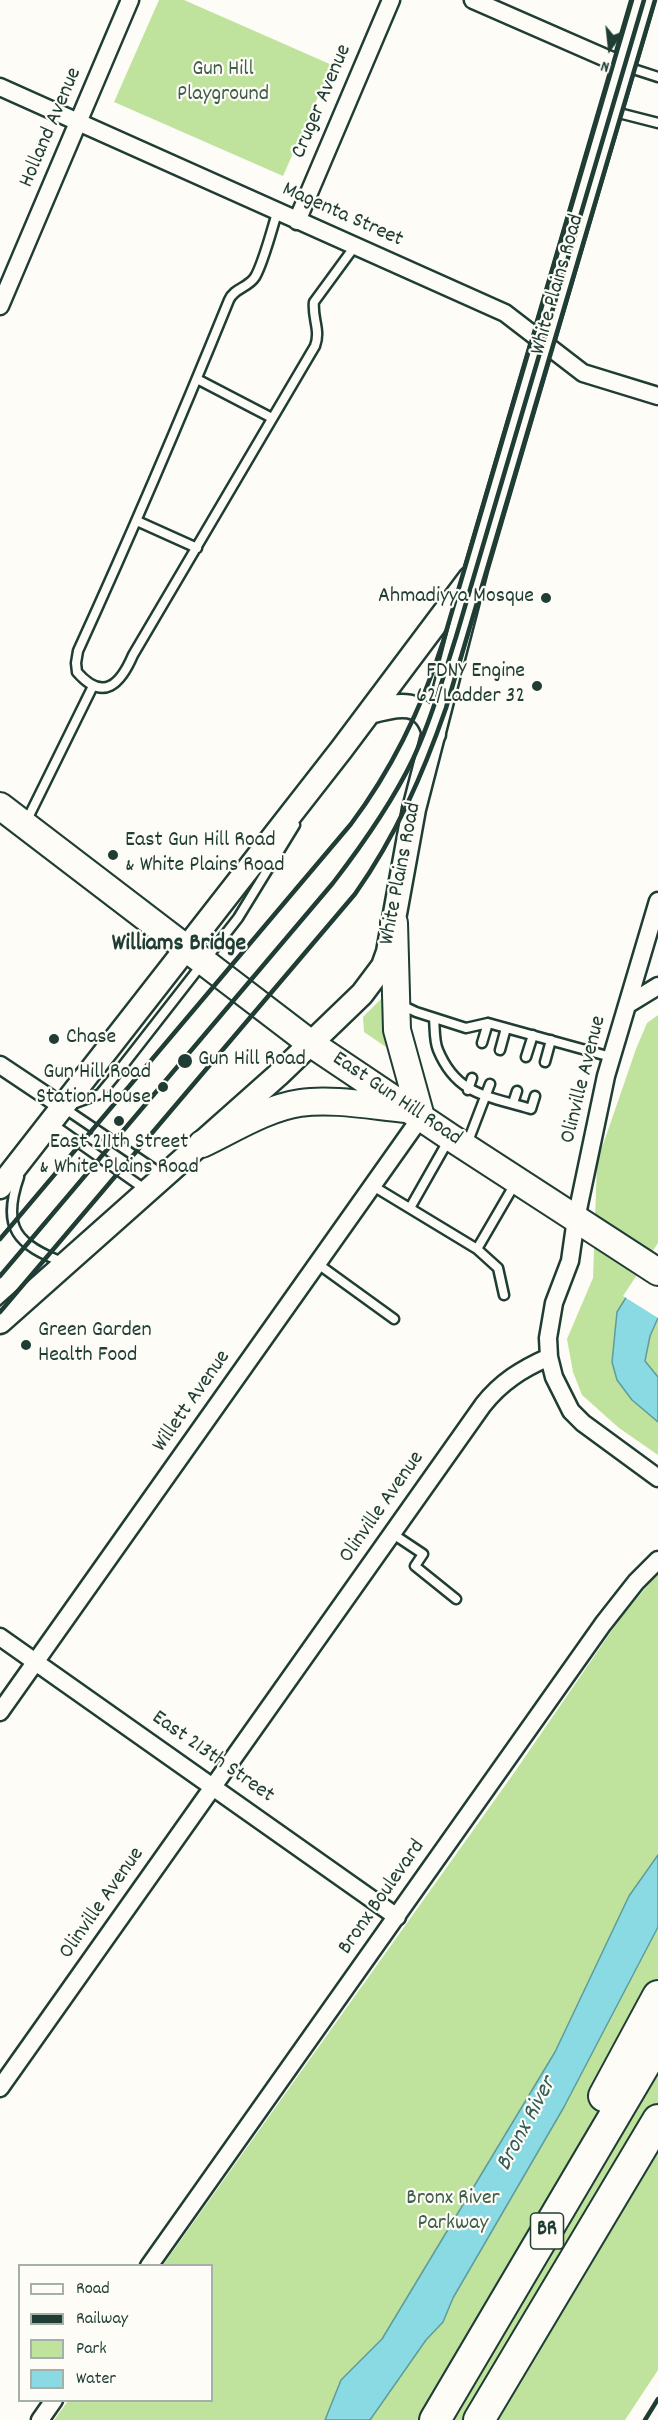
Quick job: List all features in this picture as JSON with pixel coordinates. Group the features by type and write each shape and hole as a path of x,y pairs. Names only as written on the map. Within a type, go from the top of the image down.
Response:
{"highway":[{"path":"575,2184 592,2126 607,2091 658,1996"},
{"name":"BR","path":"435,2420 658,2042"},
{"name":"BR","path":"479,2420 657,2122"}],"main road":[{"name":"White Plains Road","path":"0,1322 166,1177 278,1075 310,1042 345,1013 383,966 394,923 414,809 476,569 643,0"},
{"name":"White Plains Road","path":"0,1187 57,1115 196,954 341,750 476,569"},
{"path":"370,712 394,706 418,709 427,718 434,734"},
{"name":"East Gun Hill Road","path":"0,806 310,1042 517,1181 658,1272"},
{"path":"202,1144 263,1115 300,1103 318,1102 415,1113 400,1044 395,1002 394,923"}],"street":[{"name":"Holland Avenue","path":"0,306 130,0"},
{"name":"Cruger Avenue","path":"297,222 391,0"},
{"path":"473,0 624,66"},
{"name":"Magenta Street","path":"0,87 297,222 505,313 583,373 658,396"},
{"name":"Olinville Avenue","path":"0,2088 492,1393 518,1372 549,1358 550,1317 570,1261 576,1219 611,1057 658,901"},
{"path":"627,1005 658,986"},
{"path":"0,1065 57,1115"},
{"name":"Willett Avenue","path":"0,1712 373,1186 415,1113"},
{"path":"549,1358 561,1394 577,1418 658,1478"},
{"name":"Bronx Boulevard","path":"150,2264 398,1917 603,1624 636,1582 658,1560"},
{"name":"East 213th Street","path":"0,1637 398,1917"},
{"path":"40,2420 53,2402"}],"lane":[{"path":"624,66 658,76"},
{"path":"610,111 658,123"},
{"path":"277,213 259,270 252,281 230,297 137,521 78,651 77,672 93,686 110,686 118,683 125,674 133,655 318,337 313,312 314,302 355,246"},
{"path":"197,379 272,418"},
{"path":"137,521 196,548"},
{"path":"25,825 93,686"},
{"path":"395,1002 466,1028 488,1023 611,1057"},
{"path":"434,1018 437,1049 453,1076 468,1090 531,1109 535,1096"},
{"path":"482,1043 488,1023"},
{"path":"500,1050 506,1028"},
{"path":"526,1057 533,1035"},
{"path":"545,1062 551,1040"},
{"path":"468,1090 472,1078"},
{"path":"410,1208 458,1142 487,1096 490,1084"},
{"path":"513,1103 517,1090"},
{"path":"57,1115 166,1177"},
{"path":"57,1115 148,1192"},
{"name":"White Plains Road","path":"28,1151 11,1197 12,1221 19,1235 30,1246 68,1264"},
{"path":"477,1249 517,1181"},
{"path":"373,1186 477,1249 498,1268 504,1295"},
{"path":"318,1264 394,1319"},
{"path":"393,1534 423,1554 414,1566 456,1599"}],"green space":[{"name":"Gun Hill Playground","path":"159,0 184,0 332,65 283,176 114,102"},
{"path":"381,999 386,1047 364,1032 363,1017"},
{"path":"658,1015 658,1455 619,1428 582,1395 573,1372 567,1339 593,1278 597,1162 636,1049 647,1023"},
{"name":"Bronx River Parkway","path":"658,1573 658,2370 625,2420 54,2420 67,2402 213,2402 213,2264 164,2264 514,1773 619,1620"}],"water":[{"path":"658,1246 658,1318 650,1336 645,1361 658,1377 658,1422 632,1400 617,1380 612,1362 617,1312"},
{"name":"Bronx River","path":"658,1855 658,1927 564,2107 453,2298 443,2322 426,2340 370,2420 325,2420 341,2380 382,2339 555,2052 629,1896"}],"pier":[{"path":"658,1243 658,1318 623,1296"}],"railway":[{"path":"0,1239 351,824 380,781 405,736 426,690 443,642 632,0"},
{"path":"0,1276 333,883 376,823 405,775 425,729 456,637 644,0"},
{"path":"0,1312 355,894 396,827 418,781 446,708 655,0"},
{"path":"645,2420 658,2399"}],"place":[{"name":"Ahmadiyya Mosque","path":"546,598"},
{"name":"FDNY Engine 62/Ladder 32","path":"537,686"},
{"name":"East Gun Hill Road & White Plains Road","path":"113,855"},
{"name":"Chase","path":"54,1039"},
{"name":"Gun Hill Road","path":"185,1061"},
{"name":"Gun Hill Road Station House","path":"163,1087"},
{"name":"East 211th Street & White Plains Road","path":"119,1121"},
{"name":"Green Garden Health Food","path":"26,1345"}],"district":[{"name":"Williams Bridge","path":"179,946"}]}
